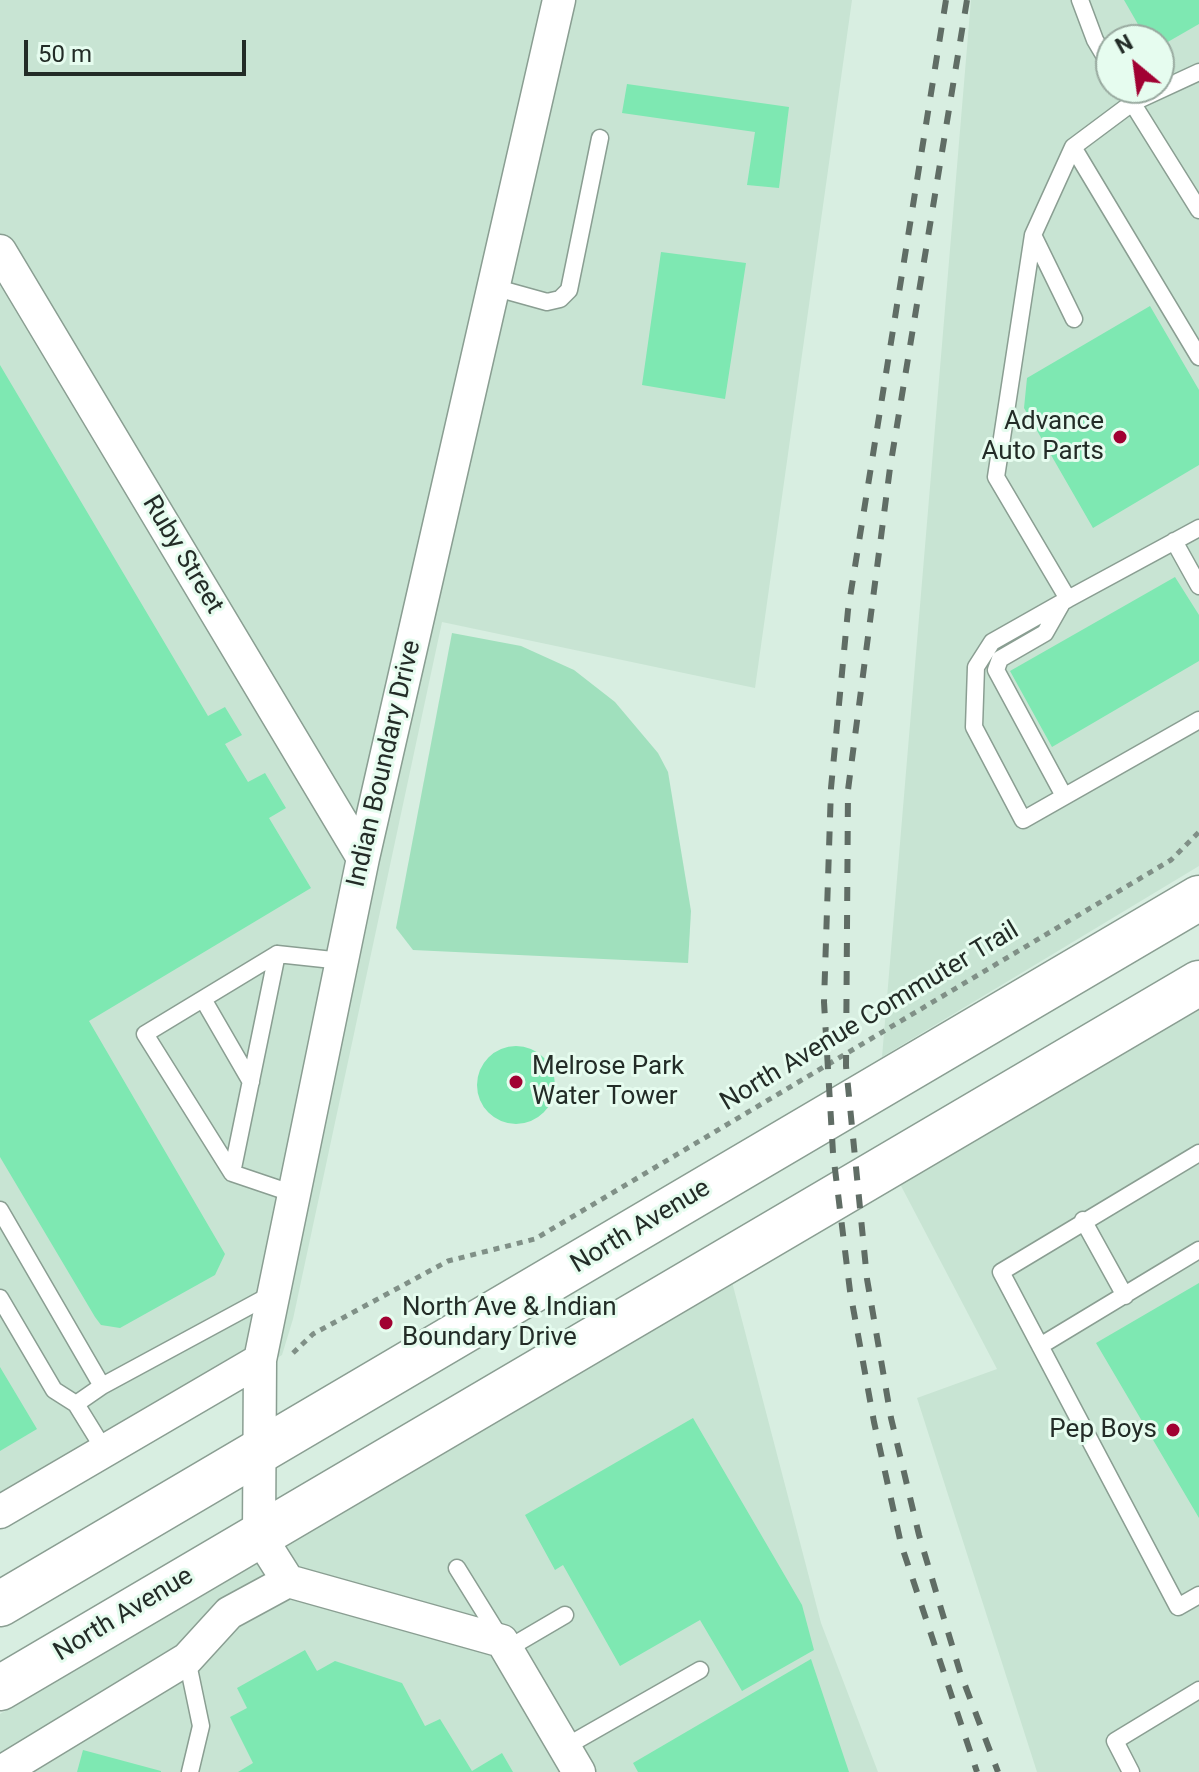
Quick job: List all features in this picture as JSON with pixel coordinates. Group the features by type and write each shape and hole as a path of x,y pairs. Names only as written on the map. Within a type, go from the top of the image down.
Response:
{"main road":[{"name":"North Avenue","path":"0,1604 1199,898"},
{"name":"North Avenue","path":"0,1688 1199,983"}],"street":[{"name":"Indian Boundary Drive","path":"259,1535 260,1360 363,858 559,0"},
{"name":"Ruby Street","path":"0,251 363,858"},
{"path":"0,1512 260,1360"},
{"path":"259,1535 288,1581 505,1645 572,1760"},
{"path":"15,1767 187,1659 229,1613 288,1581"}],"lane":[{"path":"1080,0 1095,40"},
{"path":"1175,83 1199,72"},
{"path":"1065,600 996,477 1033,235 1073,147 1131,104"},
{"path":"1133,104 1199,210"},
{"path":"493,287 547,302 560,299 569,290 600,138"},
{"path":"1073,147 1199,357"},
{"path":"1033,235 1074,319"},
{"path":"1199,528 992,642 976,667 974,727 1023,820 1199,720"},
{"path":"1174,541 1199,586"},
{"path":"1064,796 996,670 1000,659 1045,633 1065,600"},
{"path":"232,1173 277,954"},
{"path":"294,1194 232,1173 145,1034 277,954 342,961"},
{"path":"203,999 251,1082"},
{"path":"1199,1153 1001,1272 1178,1607 1199,1595"},
{"path":"0,1210 102,1386"},
{"path":"1083,1220 1125,1296"},
{"path":"1040,1346 1199,1250"},
{"path":"76,1404 102,1386 273,1294"},
{"path":"0,1298 54,1390 76,1404 105,1451"},
{"path":"457,1568 505,1645 565,1615"},
{"path":"187,1659 201,1726 190,1772"},
{"path":"572,1760 700,1670"},
{"path":"1131,1772 1115,1741 1199,1690"}],"path":[{"name":"North Avenue Commuter Trail","path":"298,1350 313,1334 448,1261 535,1239 1171,860 1199,832"}],"shaded area":[{"path":"0,0 852,0 755,688 442,622 293,1319 282,1355 153,1432 0,1515"},
{"path":"971,0 1199,0 1199,866 882,1057"},
{"path":"1199,1005 1199,1772 1037,1772 917,1398 997,1369 899,1182"},
{"path":"731,1278 821,1623 878,1772 0,1772 0,1714"}],"green space":[{"path":"452,633 521,646 574,670 615,702 658,753 668,772 691,911 688,963 413,950 396,928"}],"building":[{"path":"1124,0 1199,0 1199,24 1175,38 1175,24 1138,24"},
{"path":"627,84 789,107 779,188 747,185 755,132 622,113"},
{"path":"661,252 746,263 725,399 642,385"},
{"name":"Advance Auto Parts","path":"1150,306 1199,390 1199,465 1093,528 1024,408 1027,378"},
{"path":"0,365 208,716 225,707 242,735 225,744 248,782 265,773 286,808 269,818 311,888 89,1021 225,1254 215,1275 120,1328 101,1325 95,1317 0,1157"},
{"path":"1175,577 1199,615 1199,661 1052,747 1010,671"},
{"name":"Melrose Park Water Tower","path":"508,1046 524,1046 538,1052 549,1063 555,1085 549,1107 538,1118 524,1124 508,1124 494,1118 483,1107 477,1093 477,1077 483,1063 494,1052"},
{"name":"Pep Boys","path":"1199,1283 1199,1518 1096,1343"},
{"path":"0,1367 37,1429 0,1451"},
{"path":"693,1418 802,1605 814,1650 742,1691 700,1620 620,1666 563,1565 555,1570 525,1515"},
{"path":"305,1650 317,1671 335,1661 402,1683 425,1726 440,1719 472,1771 502,1753 513,1772 238,1772 253,1763 230,1717 247,1708 237,1688"},
{"path":"811,1659 849,1772 638,1772 633,1763"},
{"path":"83,1750 161,1771 161,1772 77,1772"}],"railway":[{"path":"946,0 848,610 831,788 824,1002 833,1153 850,1291 874,1422 901,1544 977,1772"},
{"path":"967,0 890,468 848,790 846,1066 867,1279 891,1418 919,1535 960,1672 998,1772"}],"place":[{"name":"Advance Auto Parts","path":"1120,437"},
{"name":"Melrose Park Water Tower","path":"516,1082"},
{"name":"North Ave & Indian Boundary Drive","path":"386,1323"},
{"name":"Pep Boys","path":"1173,1430"}]}
